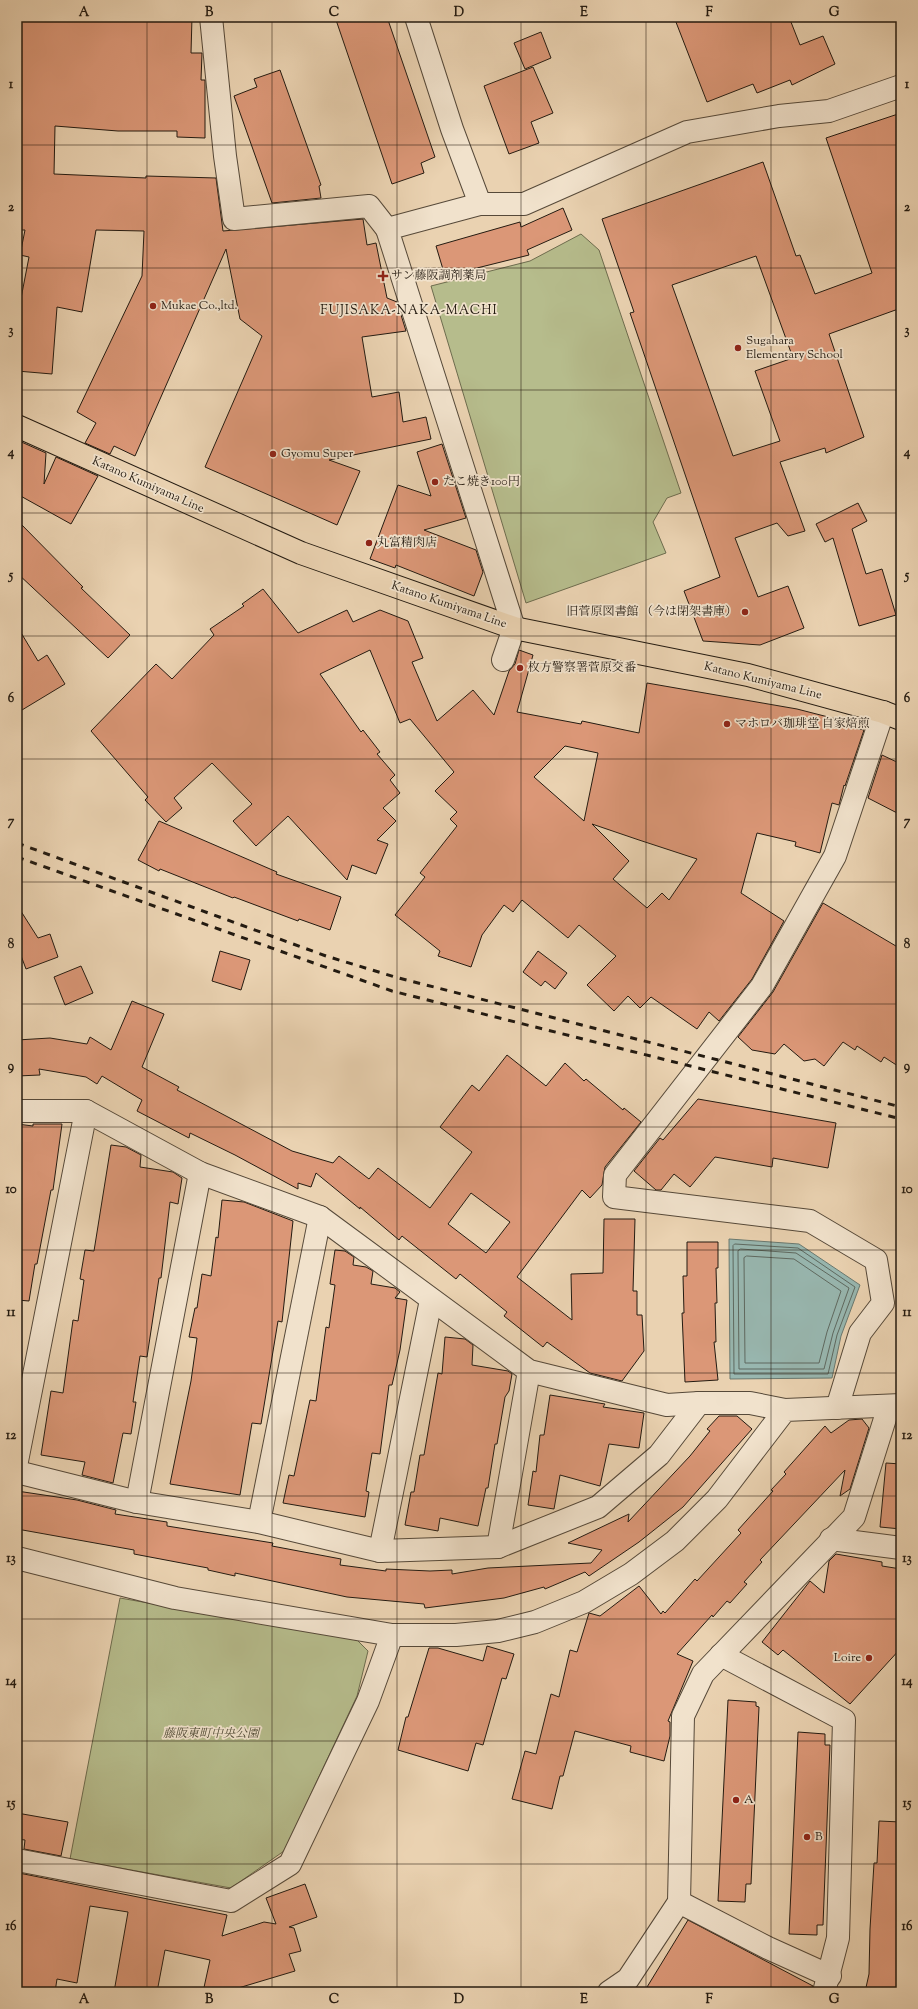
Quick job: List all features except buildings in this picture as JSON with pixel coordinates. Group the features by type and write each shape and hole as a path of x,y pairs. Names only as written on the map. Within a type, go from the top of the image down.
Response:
{"main road":[{"name":"Katano Kumiyama Line","path":"17,426 301,553 514,628 748,675 892,716"}],"street":[{"path":"211,17 225,156 234,219 369,206 387,229 514,628 503,660"},
{"path":"416,17 452,129 480,204"},
{"path":"387,229 480,204 524,204 687,132 779,116 829,112 901,86"},
{"path":"837,1408 860,1333 883,1303 876,1260 810,1221 614,1197 615,1175 762,986 835,856 892,716"},
{"path":"17,1111 86,1111 200,1173 320,1217 431,1300 529,1370 667,1405 699,1402 750,1403 785,1410 895,1405 854,1517 831,1539 704,1674 683,1716 679,1902 628,1979 609,1992"},
{"path":"17,1461 86,1111"},
{"path":"137,1502 200,1173"},
{"path":"259,1522 320,1217"},
{"path":"380,1551 431,1300"},
{"path":"498,1547 529,1370"},
{"path":"17,1472 137,1502 259,1522 380,1551 498,1547 598,1507 659,1455 699,1402"},
{"path":"17,1558 175,1598 392,1635 456,1635 498,1631 535,1622 584,1602 631,1574 675,1542 717,1499 785,1410"},
{"path":"831,1539 901,1548"},
{"path":"17,1860 231,1901 290,1864 368,1701 392,1635"},
{"path":"679,1902 768,1948 827,1984 838,1938 844,1720 721,1655"}],"green space":[{"path":"581,234 599,250 681,493 667,498 653,522 666,553 526,603 431,286 530,261"},
{"name":"藤阪東町中央公園","path":"120,1598 357,1640 368,1651 357,1696 284,1851 231,1888 70,1859"}],"water":[{"path":"729,1239 799,1244 860,1285 841,1336 832,1378 730,1379"}],"railway":[{"path":"17,843 326,956 395,977 901,1107"},
{"path":"17,857 392,991 901,1119"}],"place":[{"name":"サン藤阪調剤薬局","path":"383,276"},
{"name":"Mukae Co.,ltd.","path":"153,306"},
{"name":"Sugahara Elementary School","path":"738,348"},
{"name":"Gyomu Super","path":"273,454"},
{"name":"たこ焼き100円","path":"435,482"},
{"name":"丸富精肉店","path":"369,543"},
{"name":"旧菅原図書館 （今は閉架書庫）","path":"745,612"},
{"name":"枚方警察署菅原交番","path":"520,668"},
{"name":"マホロバ珈琲堂 自家焙煎","path":"727,724"},
{"name":"Loire","path":"869,1658"},
{"name":"A","path":"736,1800"},
{"name":"B","path":"807,1837"}],"district":[{"name":"FUJISAKA-NAKA-MACHI","path":"409,311"}]}
